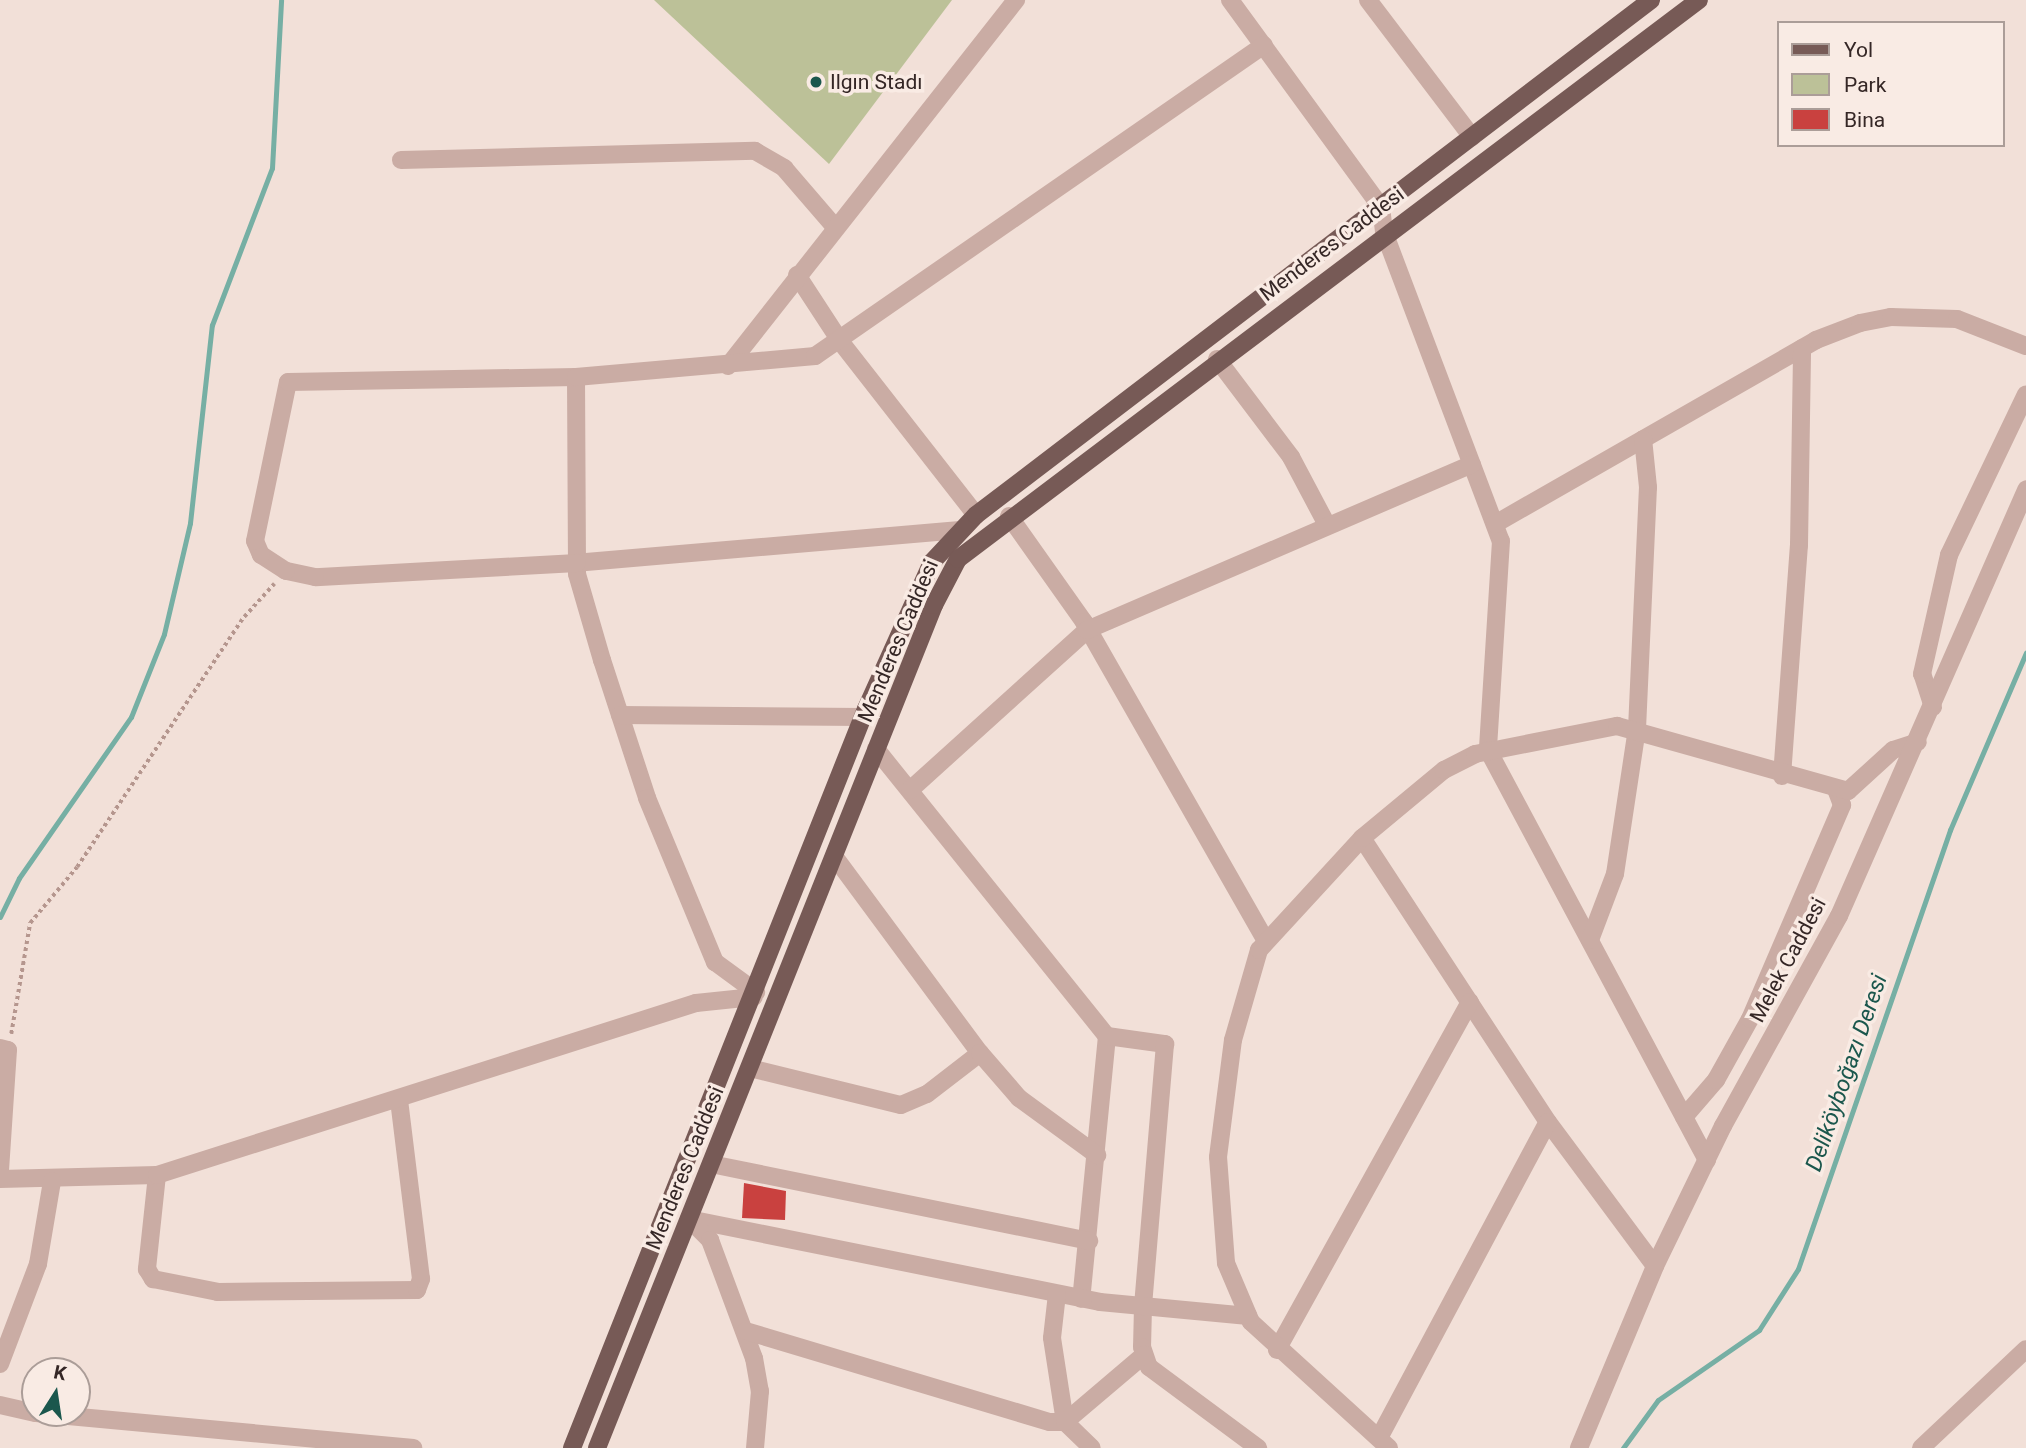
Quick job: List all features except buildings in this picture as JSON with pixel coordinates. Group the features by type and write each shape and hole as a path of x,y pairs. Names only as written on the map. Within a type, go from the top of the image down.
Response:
{"main road":[{"name":"Menderes Caddesi","path":"572,1448 913,596 960,530 976,515 1651,0"},
{"name":"Menderes Caddesi","path":"597,1448 876,748 948,576 970,546 1384,232 1699,0"}],"street":[{"path":"728,366 834,226 1016,0"},
{"path":"1230,0 1381,206 1384,232 1501,541 1488,750 1707,1160"},
{"path":"1368,0 1472,137"},
{"path":"960,530 577,563 315,577 286,571 261,555 255,541 288,382 576,377 728,366 815,356 1264,45"},
{"path":"401,160 755,151 784,168 834,226"},
{"path":"797,275 840,341 976,515"},
{"path":"1495,524 1802,348 1891,317 1957,319 2026,346"},
{"path":"1782,776 1799,545 1802,348"},
{"path":"1217,359 1291,457 1327,525"},
{"path":"576,377 577,563 620,715 715,962 755,994"},
{"path":"1933,707 1922,674 1949,555 2026,394"},
{"path":"1590,940 1615,874 1637,729 1648,487 1643,439"},
{"path":"910,790 1087,630 1472,464"},
{"name":"Melek Caddesi","path":"1579,1448 1655,1266 1707,1160 1839,916 1895,781 1918,742 2026,489"},
{"path":"1009,516 1087,630 1266,941"},
{"path":"620,715 863,717"},
{"path":"1548,1122 1384,1443 1278,1350 1248,1316 1226,1263 1218,1157 1233,1040 1266,941 1363,838 1444,770 1488,750 1618,726 1637,729 1782,776 1847,790 1893,750 1918,742"},
{"path":"876,748 1107,1036 1165,1044 1143,1307 1144,1355 1155,1374 1202,1402 1258,1448"},
{"path":"1684,1117 1716,1080 1750,1019 1842,805 1836,789"},
{"path":"1363,838 1548,1122 1655,1266"},
{"path":"834,856 980,1054 1019,1098 1097,1155"},
{"path":"0,1179 52,1181 156,1175 696,1003 755,994"},
{"path":"1278,1350 1469,1002"},
{"path":"1081,1299 1089,1241 1107,1036"},
{"path":"0,1169 4,1049"},
{"path":"750,1068 901,1105 927,1094 980,1054"},
{"path":"156,1175 147,1269 153,1279 218,1292 417,1290 421,1279 399,1099"},
{"path":"711,1164 1089,1241"},
{"path":"0,1364 38,1264 52,1181"},
{"path":"689,1219 1081,1299 1248,1316"},
{"path":"689,1219 710,1240 746,1331 760,1391 755,1448"},
{"path":"1057,1294 1052,1338 1066,1422"},
{"path":"746,1331 1066,1422 1092,1448"},
{"path":"1921,1448 2026,1349"},
{"path":"1066,1422 1144,1355"},
{"path":"0,1405 21,1410"},
{"path":"91,1418 413,1448"}],"path":[{"path":"4,1049 30,923 78,867 244,617 286,571"}],"green space":[{"name":"Ilgın Stadı","path":"654,0 952,0 829,164"}],"waterway":[{"path":"0,917 19,878 131,717 164,634 190,523 212,325 272,168 281,0"},
{"name":"Deliköyboğazı Deresi","path":"1623,1448 1658,1400 1759,1330 1798,1269 1950,830 2026,653"}],"place":[{"name":"Ilgın Stadı","path":"816,82"}]}
